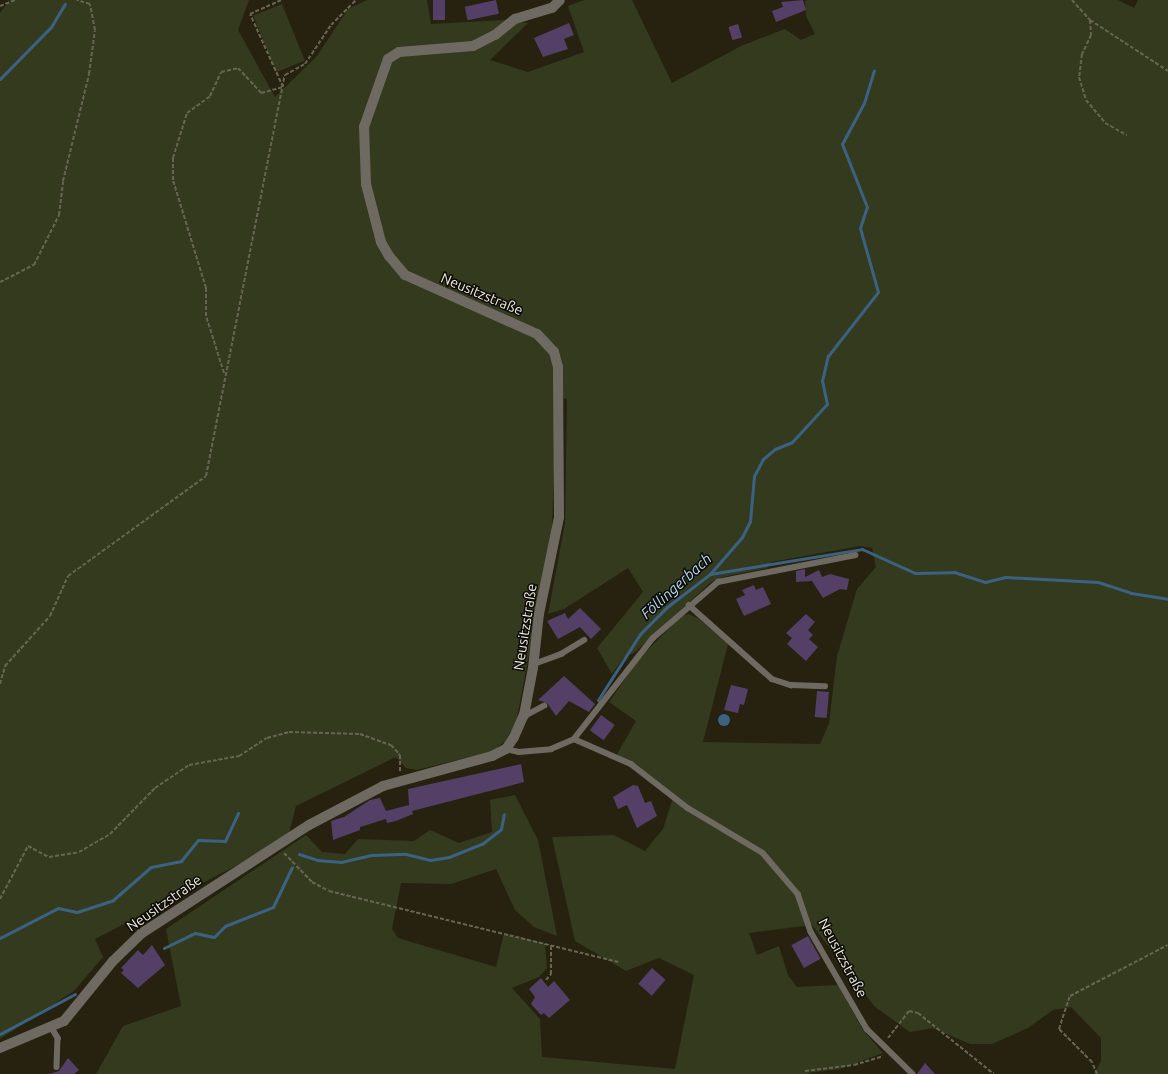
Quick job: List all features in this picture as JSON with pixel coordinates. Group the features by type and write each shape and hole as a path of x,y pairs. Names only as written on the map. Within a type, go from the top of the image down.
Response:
{"street":[{"name":"Neusitzstraße","path":"0,1048 52,1028 64,1021 113,961 142,933 278,847 360,796 401,779 492,756 506,749 523,718 534,664 539,614 559,517 561,401 554,352 546,341 524,327 434,290 401,270 381,242 366,184 364,127 388,59 399,52 473,46 495,35 515,19 552,8 560,0"}],"lane":[{"path":"506,749 519,752 550,749 574,739 653,638 710,586 731,576 855,555"},
{"path":"690,605 772,679 791,685 825,686"},
{"path":"534,664 562,654 584,640"},
{"path":"523,718 544,706"},
{"name":"Neusitzstraße","path":"574,739 631,764 688,808 763,853 798,894 811,932 851,1005 883,1046 913,1074"},
{"path":"52,1028 58,1038 57,1067"}],"path":[{"path":"0,6 15,0"},
{"path":"0,282 34,265 59,214 63,181 89,74 94,30 90,4 77,0"},
{"path":"282,0 250,14 283,87"},
{"path":"0,684 5,666 50,616 68,576 206,476 224,374 285,75 305,64 331,25 356,0"},
{"path":"1072,0 1090,20 1168,70"},
{"path":"1090,20 1091,35 1082,54 1080,77 1086,100 1105,124 1127,135"},
{"path":"224,374 206,316 206,288 173,180 173,158 186,113 210,96 221,72 238,68 261,93 283,87"},
{"path":"0,899 28,846 49,857 79,852 110,834 155,788 189,765 239,756 267,738 290,732 360,734 391,745 400,756 401,779"},
{"path":"278,847 312,882 329,891 551,944 618,962"},
{"path":"546,980 551,974 551,944"},
{"path":"1097,1074 1092,1062 1059,1030 1070,996 1168,945"},
{"path":"883,1046 909,1011 918,1013 994,1074"},
{"path":"805,1070 854,1065 892,1053"}],"green space":[{"path":"10,0 249,0 238,30 275,97 317,56 348,9 367,0 427,0 431,24 504,20 528,23 490,60 528,72 584,52 568,6 584,0 632,0 672,83 741,46 785,29 801,40 815,34 806,16 805,1 808,0 1118,0 1134,8 1138,0 1168,0 1168,1074 1094,1074 1101,1061 1101,1038 1071,1007 1053,1010 1028,1028 992,1044 970,1044 933,1028 910,1032 875,1007 812,925 749,933 757,955 779,946 788,975 797,987 838,985 863,1030 883,1053 840,1069 808,1073 811,1074 96,1074 123,1026 181,1006 166,929 306,835 322,852 345,854 358,839 414,841 430,830 459,843 492,832 490,800 515,795 538,840 557,936 534,927 515,910 496,869 451,884 401,883 392,929 398,938 496,967 504,933 545,943 547,968 539,977 512,988 540,1019 542,1057 675,1069 694,975 659,958 626,971 575,941 552,837 614,835 645,851 663,829 674,794 617,754 636,721 609,702 639,659 680,617 689,614 699,619 728,644 703,742 820,744 829,723 837,656 857,589 876,567 872,548 860,546 771,562 767,568 723,577 710,583 634,653 624,657 612,674 597,648 643,592 628,568 564,609 548,614 565,523 567,399 556,396 552,533 516,723 505,741 493,751 417,770 406,768 396,757 296,806 289,833 245,861 95,939 103,957 74,991 0,1039 0,13"},
{"path":"282,4 305,61 276,72 253,16"}],"water":[{"path":"724,714 728,716 730,720 728,724 724,726 720,724 718,720 720,716"}],"building":[{"path":"433,0 445,0 445,20 433,20"},
{"path":"496,0 499,14 468,20 465,7"},
{"path":"803,0 806,10 776,22 772,11 783,7 781,2"},
{"path":"569,23 574,35 564,39 568,49 543,57 534,38"},
{"path":"738,24 742,37 733,40 728,27"},
{"path":"805,569 805,577 819,570 822,577 830,574 849,579 847,590 840,589 823,598 812,581 796,582 796,571"},
{"path":"754,585 756,590 763,587 771,604 744,616 736,599 745,595 742,590"},
{"path":"580,608 601,629 591,639 580,627 558,639 547,621 565,613 568,619"},
{"path":"806,614 815,622 808,630 813,635 809,639 818,647 806,661 787,644 792,638 786,633"},
{"path":"564,676 595,704 589,712 569,701 556,716 547,703 538,700"},
{"path":"731,685 748,689 744,705 740,704 738,713 724,710"},
{"path":"817,691 829,692 827,718 815,717"},
{"path":"601,715 615,725 604,740 590,730"},
{"path":"521,764 524,782 412,811 413,814 396,821 387,823 386,819 360,827 360,830 333,840 331,821 344,817 370,800 380,798 386,811 409,805 408,789"},
{"path":"633,785 638,786 645,803 651,801 657,816 637,828 627,805 618,809 613,797"},
{"path":"808,936 821,959 804,968 791,945"},
{"path":"152,945 165,965 138,988 121,973 124,970 121,968 138,950 143,955"},
{"path":"652,968 666,980 652,996 638,984"},
{"path":"541,978 548,987 554,981 570,1000 549,1018 544,1013 541,1015 531,1004 535,997 529,989"},
{"path":"68,1058 79,1070 74,1074 49,1074 59,1071"},
{"path":"925,1063 935,1074 917,1074"}],"waterway":[{"path":"0,79 51,27 65,4"},
{"name":"Föllingerbach","path":"598,700 640,634 667,607 710,574 742,537 750,521 754,476 763,459 775,449 792,442 827,404 822,381 828,356 878,292 860,228 867,207 842,144 864,103 874,71"},
{"path":"710,574 862,549 915,573 954,572 985,582 1005,577 1098,582 1131,593 1168,599"},
{"path":"0,938 58,908 77,912 113,900 151,867 181,861 198,840 225,841 238,813"},
{"name":"Föllingerbach","path":"299,854 317,860 341,862 372,855 406,854 430,860 449,857 482,844 501,829 504,814"},
{"name":"Föllingerbach","path":"164,948 195,933 214,937 225,926 273,907 292,867"},
{"name":"Föllingerbach","path":"0,1034 75,994"}]}
